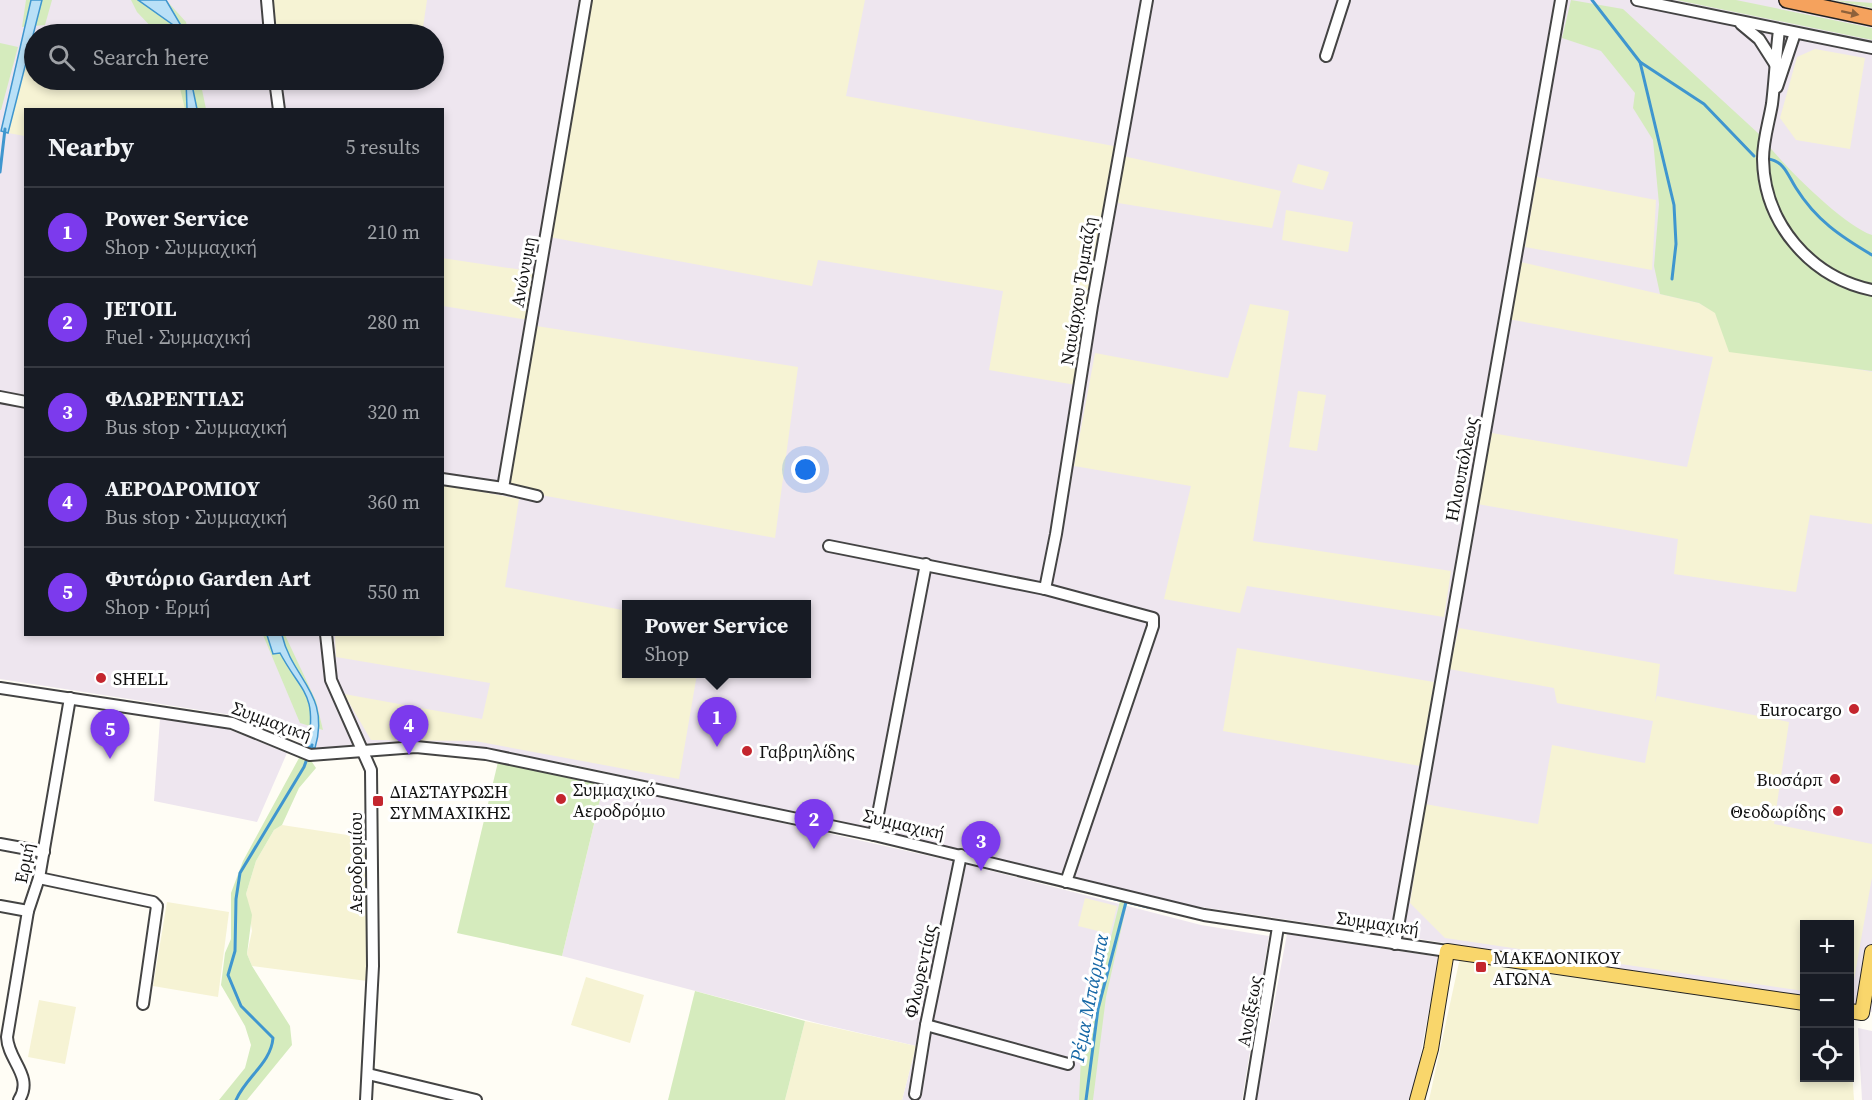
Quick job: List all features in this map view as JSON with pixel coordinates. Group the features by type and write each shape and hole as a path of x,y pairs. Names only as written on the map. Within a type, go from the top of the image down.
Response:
{"highway":[{"path":"1787,0 1872,18"}],"main road":[{"name":"Συμμαχική","path":"1447,951 1800,1002"},
{"path":"1417,1100 1431,1049 1447,951"},
{"path":"1861,1013 1872,952"}],"street":[{"path":"267,0 269,24"},
{"name":"Ανώνυμη","path":"503,488 586,0"},
{"name":"Ναυάρχου Τομπάζη","path":"1045,589 1117,158 1147,0"},
{"path":"1326,56 1344,0"},
{"name":"Ηλιουπόλεως","path":"1395,944 1561,0"},
{"path":"1637,0 1872,48"},
{"path":"1738,22 1759,39 1775,64"},
{"path":"1779,30 1772,102 1763,157 1768,194 1780,222 1794,245 1826,273 1840,281 1872,290"},
{"path":"1772,102 1795,33"},
{"path":"276,90 279,108"},
{"path":"0,397 24,402"},
{"path":"444,479 503,488 537,496"},
{"path":"829,546 1045,589 1153,618 1153,626 1066,882"},
{"path":"873,835 926,564"},
{"name":"Αεροδρομίου","path":"326,636 331,680 371,770 373,966 366,1100"},
{"name":"Συμμαχική","path":"0,688 232,723 310,755 416,747 486,754 873,835 1204,915 1447,951"},
{"name":"Ερμή","path":"19,1100 26,1084 10,1054 7,1037 28,910 39,878 44,852 69,698"},
{"path":"0,844 44,852"},
{"name":"Φλωρεντίας","path":"915,1094 926,1025 961,855"},
{"path":"39,878 153,902 157,906 143,1004"},
{"path":"0,906 28,910"},
{"name":"Ανοίξεως","path":"1250,1100 1278,927"},
{"path":"926,1025 1068,1064"},
{"path":"368,1074 476,1100"}],"shaded area":[{"path":"0,0 1872,0 1872,1012 1854,1009 1854,920 1800,920 1800,998 1745,987 1180,904 860,827 565,763 436,742 404,741 318,748 302,743 251,718 0,679"},
{"path":"267,0 427,0 423,24 269,24"},
{"path":"589,0 865,0 846,96 1119,147 1076,385 989,370 1003,291 818,260 812,286 544,236"},
{"path":"1815,49 1865,58 1850,149 1796,140 1780,118 1797,57"},
{"path":"24,69 24,90 181,90 186,108 24,108 24,136 8,133"},
{"path":"1123,156 1281,191 1272,228 1118,203"},
{"path":"1298,164 1329,172 1323,190 1292,182"},
{"path":"1537,177 1656,200 1652,270 1525,247"},
{"path":"1286,210 1353,222 1348,252 1282,240"},
{"path":"444,258 536,272 528,320 444,306"},
{"path":"1516,261 1699,303 1716,313 1841,366 1872,372 1872,524 1810,515 1796,592 1674,574 1678,539 1477,504 1492,433 1687,467 1713,357 1508,319"},
{"path":"1250,304 1289,311 1253,541 1451,571 1444,617 1247,586 1240,613 1164,599 1191,486 1074,466 1095,353 1228,378"},
{"path":"530,325 798,367 775,538 503,488"},
{"path":"1298,391 1326,395 1317,451 1289,447"},
{"path":"444,484 519,499 505,587 622,610 622,678 696,678 679,779 475,741 371,740 344,694 482,719 490,683 336,657 335,636 444,636"},
{"path":"1459,628 1660,664 1655,703 1657,696 1789,722 1774,824 1872,844 1872,877 1854,980 1854,920 1800,920 1800,990 1445,938 1410,903 1425,804 1538,824 1552,745 1645,763 1653,721 1557,703 1554,688 1449,669"},
{"path":"1237,648 1434,682 1420,766 1223,731"},
{"path":"160,719 223,727 287,753 257,822 154,801"},
{"path":"604,783 965,864 1201,925 1269,936 1242,1100 902,1100 916,1046 821,1024 562,956"},
{"path":"282,825 367,838 367,981 252,966 247,954 252,931 246,894 256,861 274,830"},
{"path":"1085,898 1117,906 1110,934 1078,926"},
{"path":"167,902 229,912 218,997 153,986"},
{"path":"1287,934 1439,957 1412,1100 1256,1100"},
{"path":"1460,958 1800,1008 1800,1082 1853,1082 1854,1100 1429,1100"},
{"path":"586,977 644,995 630,1043 571,1025"},
{"path":"39,1000 76,1007 65,1064 28,1057"},
{"path":"805,1021 916,1046 902,1100 785,1100"},
{"path":"1858,1028 1872,1031 1872,1100 1862,1100"}],"green space":[{"path":"26,0 52,0 45,24 24,24 22,27"},
{"path":"131,0 166,0 186,24 148,24 137,12"},
{"path":"1571,0 1623,9 1759,134 1811,190 1844,218 1872,235 1872,371 1729,352 1715,313 1699,303 1660,294 1654,266 1659,204 1653,140 1633,108 1635,93 1601,51 1562,38"},
{"path":"1676,0 1736,0 1872,28 1872,40"},
{"path":"1832,0 1872,3 1872,8"},
{"path":"0,43 18,47 1,110 0,110"},
{"path":"180,90 202,90 206,108 185,108"},
{"path":"263,636 285,636 316,701 323,730 300,723"},
{"path":"299,758 310,759 316,768 299,788 282,825 274,830 256,861 246,894 252,915 247,954 252,966 290,1026 292,1045 247,1100 219,1100 245,1068 251,1045 245,1026 221,985 225,953 231,939 231,893 243,861"},
{"path":"498,762 604,783 562,956 457,933"},
{"path":"1121,897 1128,899 1106,997 1093,1100 1079,1100 1081,1057"},
{"path":"695,991 805,1021 785,1100 668,1100"}],"water":[{"path":"31,0 42,0 36,24 26,24"},
{"path":"138,0 166,0 180,24 172,24"},
{"path":"24,31 24,70 8,133 1,131"},
{"path":"186,90 193,90 197,108 187,108"},
{"path":"267,636 282,636 287,650 314,700 319,729 315,748 308,746 311,714 306,695 280,653 273,654"}],"waterway":[{"path":"1592,0 1640,62 1674,205 1676,244 1672,279"},
{"path":"1640,62 1704,104 1754,156"},
{"path":"0,172 5,129"},
{"path":"1769,159 1779,163 1786,170 1796,188 1820,218 1839,234 1872,255"},
{"path":"236,1100 268,1055 273,1038 241,1006 228,975 235,951 236,899 240,873 304,767 312,745"},
{"name":"Ρέμα Μπάρμπα","path":"1103,896 1148,907"},
{"name":"Ρέμα Μπάρμπα","path":"1086,1100 1098,1009 1126,902"}],"place":[{"name":"SHELL","path":"101,678"},
{"name":"Eurocargo","path":"1854,709"},
{"name":"Power Service","path":"717,747"},
{"name":"Γαβριηλίδης","path":"747,751"},
{"name":"ΑΕΡΟΔΡΟΜΙΟΥ","path":"409,755"},
{"name":"Φυτώριο Garden Art","path":"110,759"},
{"name":"Βιοσάρπ","path":"1835,779"},
{"name":"Συμμαχικό Αεροδρόμιο","path":"561,799"},
{"name":"ΔΙΑΣΤΑΥΡΩΣΗ ΣΥΜΜΑΧΙΚΗΣ","path":"378,801"},
{"name":"Θεοδωρίδης","path":"1838,811"},
{"name":"JETOIL","path":"814,849"},
{"name":"ΦΛΩΡΕΝΤΙΑΣ","path":"981,871"},
{"name":"ΜΑΚΕΔΟΝΙΚΟΥ ΑΓΩΝΑ","path":"1481,967"}]}
